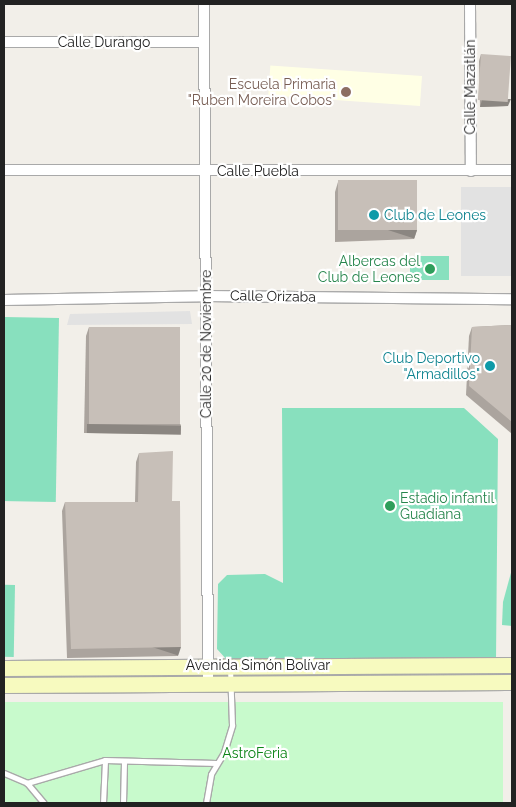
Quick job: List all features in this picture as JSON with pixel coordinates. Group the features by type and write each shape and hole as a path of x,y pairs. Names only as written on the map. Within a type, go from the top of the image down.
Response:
{"street":[{"name":"Calle 20 de Noviembre","path":"204,4 208,685"},
{"name":"Calle Mazatlán","path":"470,4 471,171"},
{"name":"Calle Durango","path":"4,42 204,42"},
{"name":"Calle Puebla","path":"4,170 512,170"},
{"name":"Calle Orizaba","path":"4,300 205,296 512,299"},
{"name":"Avenida Simón Bolívar","path":"4,668 208,665 512,665"},
{"name":"Avenida Simón Bolívar","path":"4,685 512,682"}],"lane":[{"path":"206,803 216,763 224,752 232,725 230,665"},
{"path":"27,783 105,760 216,763"},
{"path":"103,803 105,760"},
{"path":"123,803 124,761"},
{"path":"4,773 27,783 44,803"}],"shaded area":[{"name":"Escuela Primaria \"Ruben Moreira Cobos\"","path":"270,65 422,76 420,106 268,95"},
{"path":"461,187 512,187 512,276 461,276"},
{"path":"190,311 192,324 67,325 70,314"}],"green space":[{"name":"Albercas del Club de Leones","path":"410,256 449,256 449,280 410,280"},
{"path":"4,317 59,318 56,502 4,501"},
{"name":"Estadio infantil Guadiana","path":"282,408 464,408 498,439 496,660 227,660 217,649 218,584 227,575 265,574 283,583"},
{"path":"512,569 512,626 502,625 503,602"},
{"path":"4,585 15,585 14,657 4,657"},
{"name":"AstroFeria","path":"4,702 503,702 503,803 4,803"}],"building":[{"path":"481,54 511,56 508,102 478,100"},
{"name":"Club de Leones","path":"338,180 417,180 417,230 338,230"},
{"name":"Club Deportivo \"Armadillos\"","path":"512,325 512,422 469,386 472,327"},
{"path":"89,327 180,327 180,424 89,424"},
{"path":"173,451 172,501 180,501 181,647 71,649 65,502 138,502 139,453"}],"place":[{"name":"Escuela Primaria \"Ruben Moreira Cobos\"","path":"346,92"},
{"name":"Club de Leones","path":"374,215"},
{"name":"Albercas del Club de Leones","path":"430,269"},
{"name":"Club Deportivo \"Armadillos\"","path":"490,366"},
{"name":"Estadio infantil Guadiana","path":"390,506"}]}
